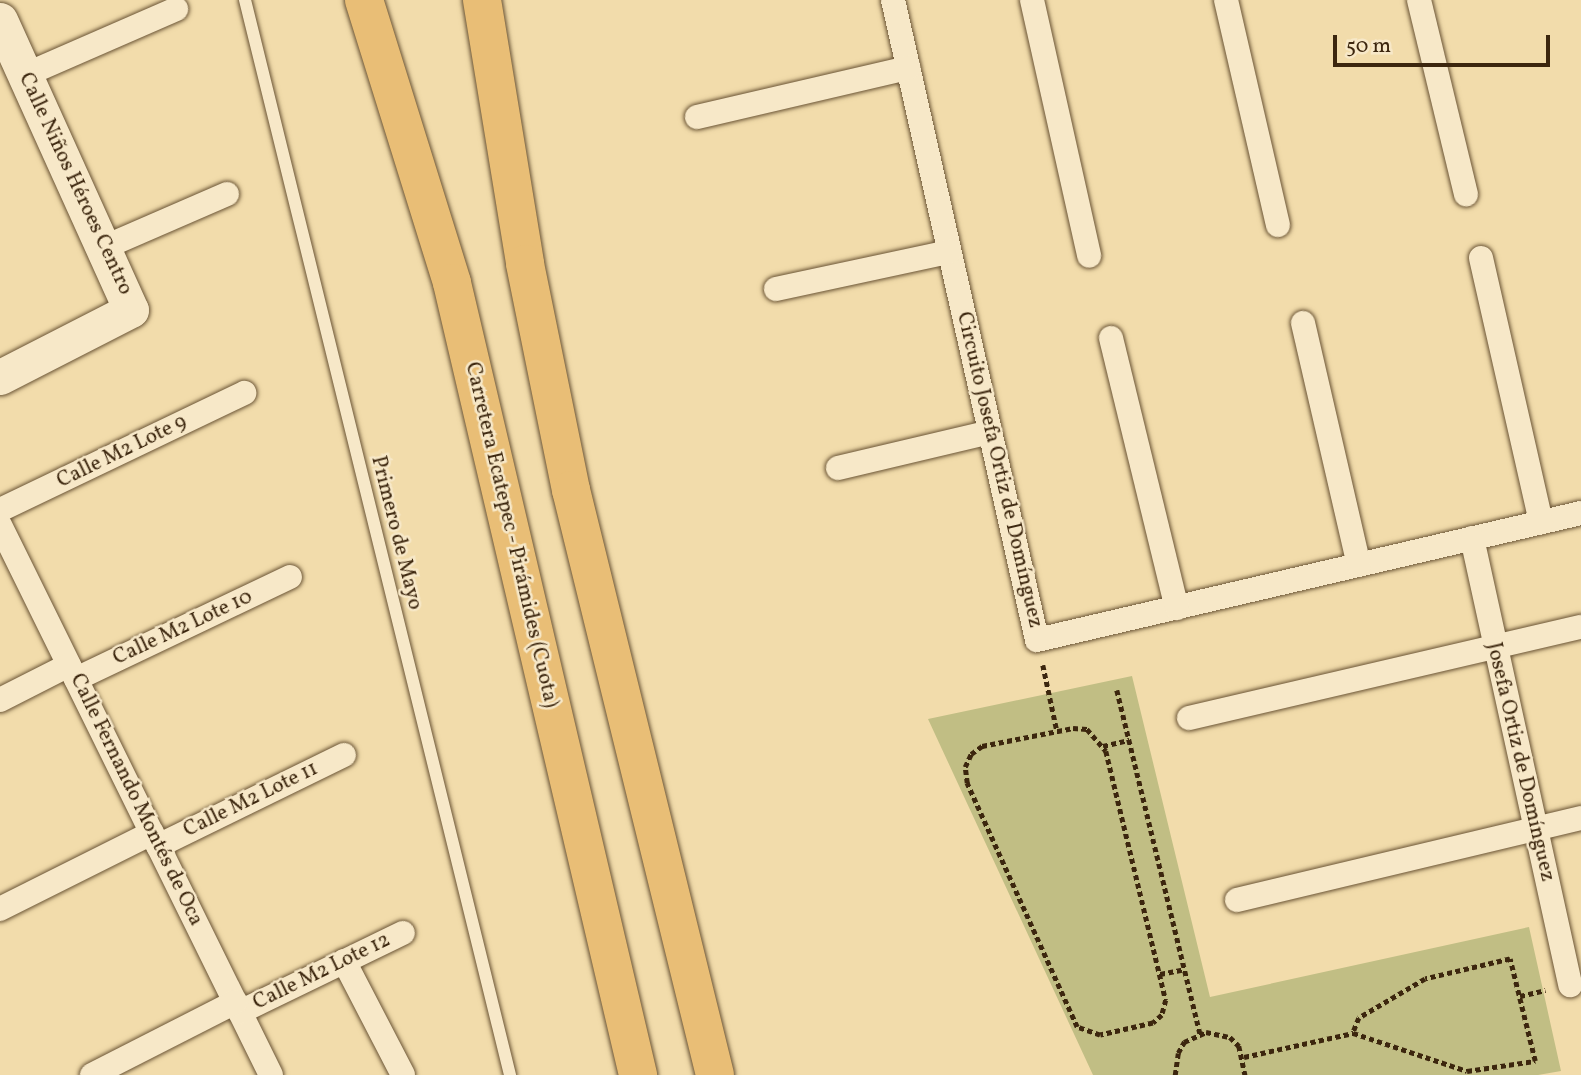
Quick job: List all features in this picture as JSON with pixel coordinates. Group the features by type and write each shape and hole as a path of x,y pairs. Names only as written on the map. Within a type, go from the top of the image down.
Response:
{"highway":[{"name":"Carretera Ecatepec - Pirámides (Cuota)","path":"364,0 452,283 638,1075"},
{"path":"482,0 525,264 571,490 715,1075"}],"main road":[{"name":"Calle Niños Héroes Centro","path":"0,20 105,247 131,310 0,377"}],"street":[{"name":"Circuito Josefa Ortiz de Domínguez","path":"893,0 1037,640 1581,513"},
{"path":"1032,0 1089,256"},
{"path":"1226,0 1278,225"},
{"path":"1419,0 1466,194"},
{"path":"25,75 176,9"},
{"path":"697,117 908,68"},
{"path":"105,247 227,194"},
{"path":"776,289 949,252"},
{"path":"1481,258 1541,522"},
{"path":"1303,323 1359,565"},
{"path":"1111,338 1177,608"},
{"name":"Calle M2 Lote 9","path":"0,510 244,393"},
{"path":"838,468 990,432"},
{"name":"Calle Fernando Montés de Oca","path":"0,525 271,1075"},
{"name":"Josefa Ortiz de Domínguez","path":"1472,538 1570,985"},
{"name":"Calle M2 Lote 10","path":"0,700 72,672 290,578"},
{"path":"1189,718 1581,627"},
{"name":"Calle M2 Lote 11","path":"0,909 344,754"},
{"path":"1237,900 1581,818"},
{"name":"Calle M2 Lote 12","path":"92,1075 403,933"},
{"path":"344,961 403,1075"}],"lane":[{"name":"Primero de Mayo","path":"245,0 510,1075"}],"path":[{"path":"1037,640 1057,731"},
{"path":"1117,690 1200,1034"},
{"path":"1087,729 1103,746 1166,999 1162,1016 1153,1023 1100,1035 1077,1027 967,783 965,767 971,754 982,746 1057,731 1087,729"},
{"path":"1103,746 1129,740"},
{"path":"1244,1057 1353,1033 1467,1071 1535,1061 1510,959 1425,979 1359,1018 1353,1033"},
{"path":"1160,974 1185,969"},
{"path":"1175,1075 1178,1053 1184,1042 1200,1034 1230,1037 1244,1057 1245,1075"}],"shaded area":[{"path":"1132,676 1210,997 1529,927 1561,1071 1538,1075 1093,1075 928,719"}]}
